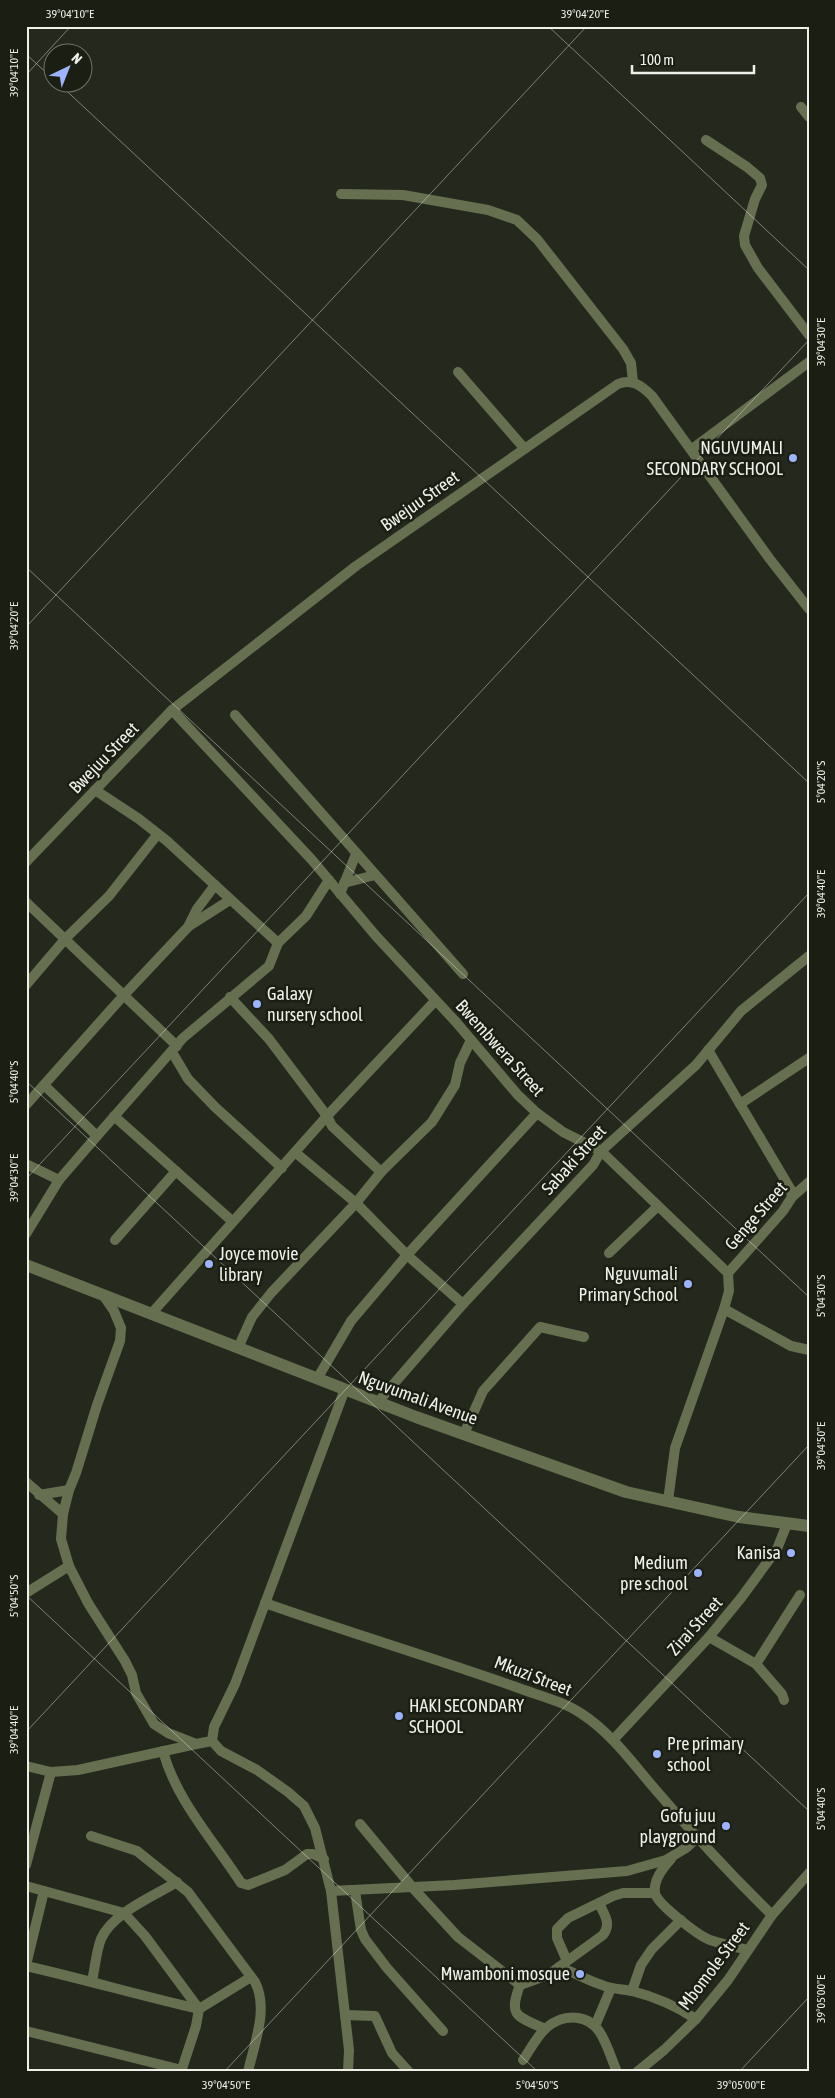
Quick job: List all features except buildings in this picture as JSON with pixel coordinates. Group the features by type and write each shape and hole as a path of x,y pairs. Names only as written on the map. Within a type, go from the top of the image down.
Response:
{"street":[{"path":"801,107 809,117"},
{"path":"706,140 747,166 760,178 762,185 755,199 744,236 745,245 758,268 809,335"},
{"path":"341,194 403,195 488,210 517,220 537,239 623,349 631,363 633,382 643,387 652,396 769,558 809,609"},
{"path":"692,449 809,362"},
{"path":"458,372 524,448"},
{"name":"Bwejuu Street","path":"26,862 172,710 356,566 618,384 625,381 633,382"},
{"name":"Bwembwera Street","path":"172,710 329,880 517,1094 537,1113 563,1132 601,1151 728,1273"},
{"path":"235,715 463,974"},
{"path":"95,790 139,819 167,841 278,943"},
{"path":"26,985 66,938 109,896 157,835"},
{"path":"340,894 356,854"},
{"path":"344,882 376,875"},
{"path":"26,1234 59,1180 174,1049 230,997 268,966 278,943 306,916 329,880"},
{"path":"188,927 197,909 215,885"},
{"path":"26,1105 124,994 188,927 230,900"},
{"path":"26,902 124,994 174,1049 188,1079 282,1168"},
{"name":"Sabaki Street","path":"378,1402 463,1304 593,1165 601,1151 696,1065 740,1011 809,956"},
{"path":"230,997 269,1039 327,1116 332,1126 381,1172"},
{"path":"151,1314 327,1116 435,1001"},
{"path":"238,1348 252,1317 270,1293 356,1203 381,1172 432,1122 455,1085 460,1063 471,1040"},
{"path":"708,1050 791,1190 792,1197"},
{"path":"740,1104 809,1058"},
{"path":"44,1084 97,1136"},
{"path":"318,1379 350,1321 537,1113"},
{"path":"114,1116 232,1221"},
{"path":"296,1153 356,1203 407,1256 463,1304"},
{"path":"26,1164 59,1180"},
{"path":"115,1240 176,1171"},
{"name":"Genge Street","path":"728,1273 792,1197 809,1182"},
{"path":"609,1253 658,1206"},
{"name":"Nguvumali Avenue","path":"26,1266 378,1402 626,1492 739,1517 809,1526"},
{"path":"668,1501 675,1448 724,1309 729,1291 728,1273"},
{"path":"102,1295 114,1310 121,1328 120,1341 96,1405 76,1473 69,1490 63,1514 61,1539 69,1566 88,1603 125,1661 132,1675 136,1693 154,1724 168,1734 196,1744"},
{"path":"724,1309 792,1346 809,1350"},
{"path":"464,1434 483,1391 540,1326 584,1337"},
{"path":"212,1741 214,1727 236,1684 345,1389"},
{"path":"26,1482 63,1514"},
{"path":"40,1495 69,1490"},
{"name":"Zirai Street","path":"613,1740 709,1637 777,1549 787,1524"},
{"path":"26,1593 69,1566"},
{"path":"756,1664 800,1595"},
{"name":"Mkuzi Street","path":"265,1603 342,1630 470,1670 565,1704 584,1715 613,1740 697,1838 742,1887 772,1914"},
{"path":"709,1637 756,1664 782,1694 784,1700"},
{"path":"26,1766 51,1772 78,1770 212,1741"},
{"path":"212,1741 221,1751 258,1770 288,1792 304,1806 316,1828 332,1891 349,2050 348,2072"},
{"path":"163,1751 168,1770 188,1805 242,1884 248,1885 284,1870 307,1854 313,1854 324,1859"},
{"path":"26,1865 51,1772"},
{"path":"360,1824 413,1888 458,1937 520,1984"},
{"path":"91,1836 138,1851 177,1882 193,1898 260,1992 261,2012 248,2072"},
{"path":"332,1891 413,1888 627,1871 666,1860 686,1848 697,1838"},
{"path":"673,1856 658,1877 655,1893 658,1899 681,1920 708,1939 748,1950"},
{"name":"Mbomole Street","path":"637,2072 664,2050 696,2019 728,1980 772,1914 809,1873"},
{"path":"92,1981 101,1939 111,1924 124,1913 177,1882"},
{"path":"26,1886 124,1913 145,1936 199,2009 196,2026 181,2071 26,2031"},
{"path":"44,1891 26,1966 92,1981 140,1996 199,2009 250,1977"},
{"path":"355,1891 361,1930 365,1939 387,1968 443,2031"},
{"path":"563,1964 557,1938 557,1929 568,1918 623,1893 655,1893"},
{"path":"520,1984 548,1975 603,1935 608,1928 608,1924 599,1903"},
{"path":"632,1991 641,1965 652,1949 681,1920"},
{"path":"563,1964 611,1988 632,1991 667,2001 696,2019"},
{"path":"520,1984 514,2002 514,2009 518,2016 545,2029"},
{"path":"595,2026 611,1988"},
{"path":"345,2015 375,2016 392,2052 409,2072"},
{"path":"523,2060 545,2029 564,2018 575,2016 595,2026 602,2035 617,2072"}],"place":[{"name":"NGUVUMALI SECONDARY SCHOOL","path":"793,458"},
{"name":"Galaxy nursery school","path":"257,1004"},
{"name":"Joyce movie library","path":"209,1264"},
{"name":"Nguvumali Primary School","path":"688,1284"},
{"name":"Kanisa","path":"791,1553"},
{"name":"Medium pre school","path":"698,1573"},
{"name":"HAKI SECONDARY SCHOOL","path":"399,1716"},
{"name":"Pre primary school","path":"657,1754"},
{"name":"Gofu juu playground","path":"726,1826"},
{"name":"Mwamboni mosque","path":"580,1974"}]}
